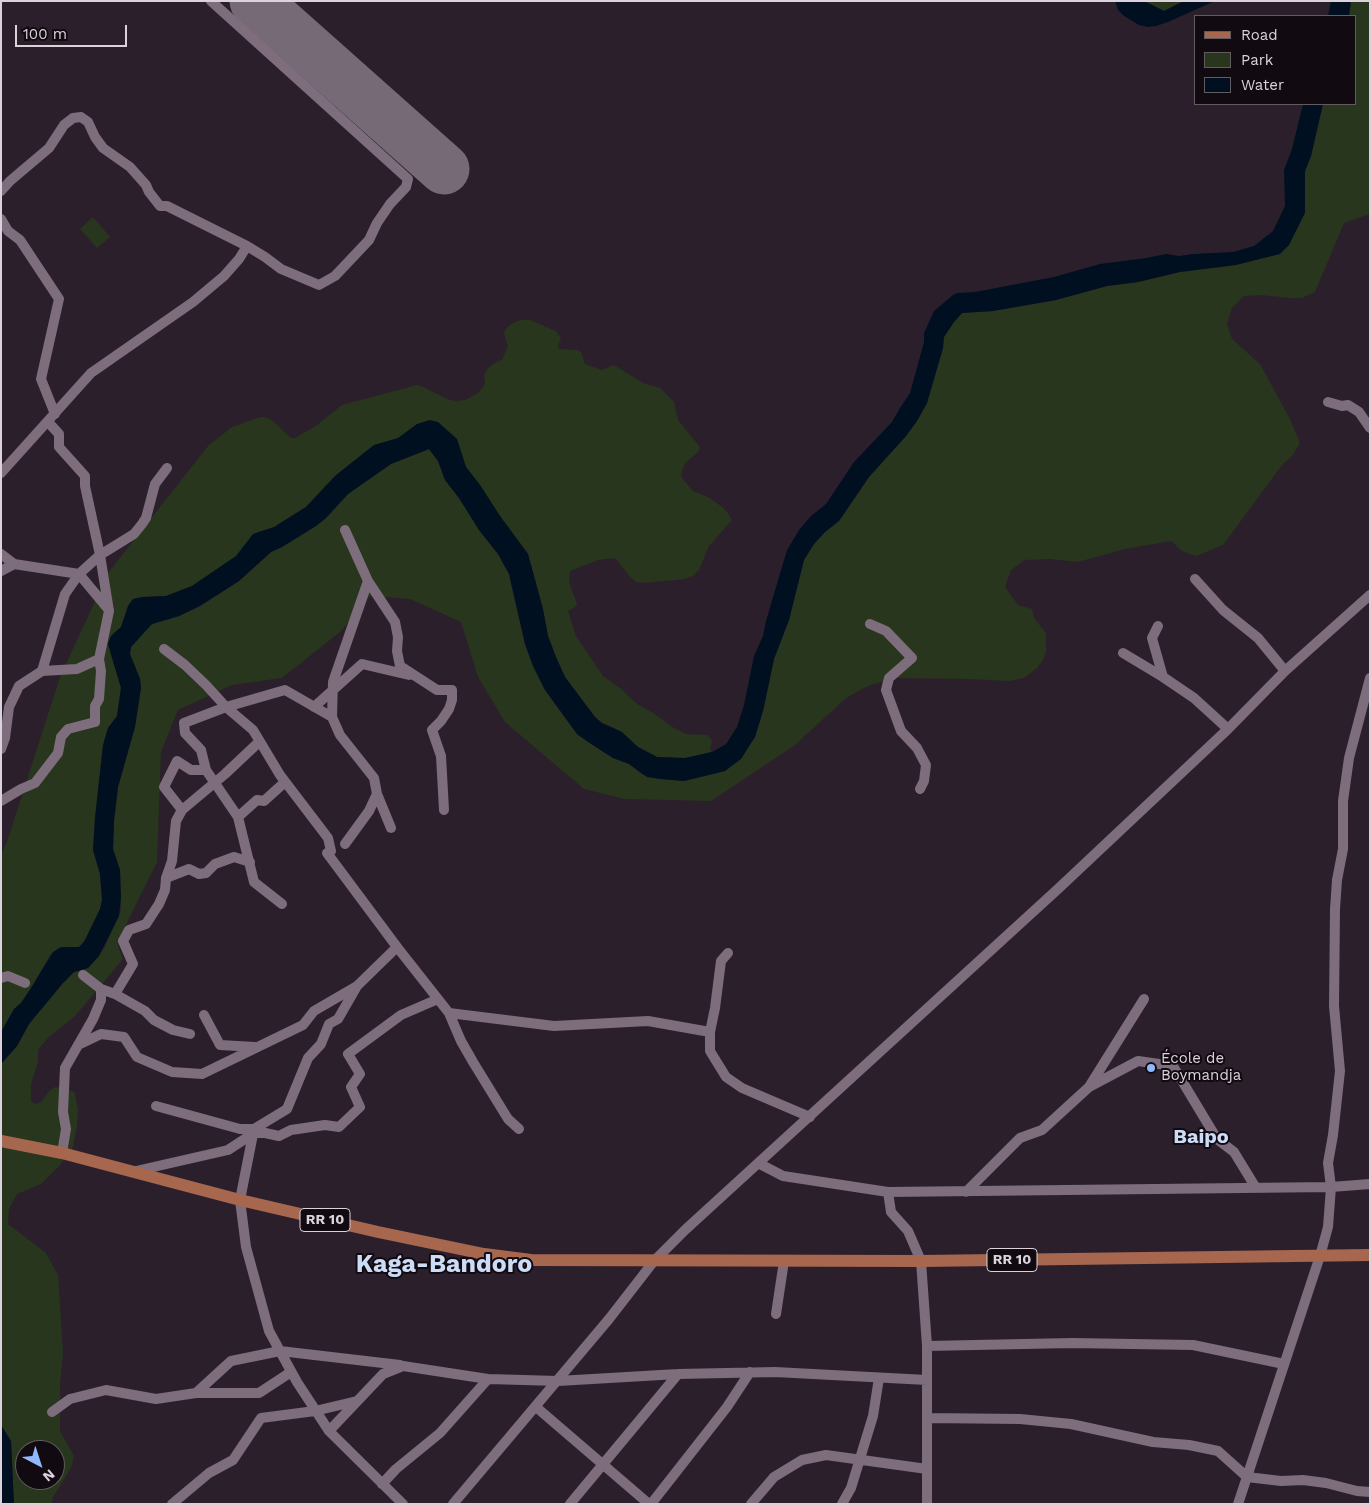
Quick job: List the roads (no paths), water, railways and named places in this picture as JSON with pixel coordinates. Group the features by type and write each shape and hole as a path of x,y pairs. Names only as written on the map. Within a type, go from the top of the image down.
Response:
{"main road":[{"name":"RR 10","path":"1,1141 62,1153 240,1200 484,1254 531,1260 921,1261 1370,1255"}],"street":[{"path":"1,191 49,148 64,125 73,118 81,117 88,122 103,148 130,167 146,184 149,192 160,206 167,206 247,246 281,269 319,285 335,276 369,240 377,223 390,204 406,187 408,179 212,1"},
{"path":"1,219 8,231 20,240 59,299 41,379 51,418 59,434 59,448 86,476 85,486 100,555 109,611 99,659 101,671 99,698 94,706 95,722 68,729 60,737 58,753 35,783 21,789 1,802"},
{"path":"1,473 91,373 193,302 224,276 239,259 247,246"},
{"path":"1328,402 1342,406 1348,405 1359,412 1370,428"},
{"path":"42,672 65,594 79,574 100,555 134,534 146,518 155,484 168,468"},
{"path":"345,530 368,581 394,622 398,636 397,651 400,666 437,690 452,690 452,700 449,709 432,730 441,756 444,810"},
{"path":"1,554 14,564 79,574 109,611"},
{"path":"1,571 14,564"},
{"path":"1195,578 1223,610 1258,638 1285,671"},
{"path":"368,581 332,682 332,717 340,735 374,778 377,794 391,828"},
{"path":"453,1504 610,1320 654,1261 685,1230 1059,888 1228,729 1285,671 1370,595"},
{"path":"870,624 886,631 912,658 889,678 886,690 901,731 917,748 926,765 924,782 920,790"},
{"path":"1158,626 1152,638 1164,677"},
{"path":"164,649 206,685 226,707 253,730 285,782 328,838 329,852 397,947 449,1013 473,1062 508,1119 519,1129"},
{"path":"1123,653 1164,677 1194,698 1228,729"},
{"path":"1,749 5,738 9,707 19,686 42,672 77,669 99,659"},
{"path":"314,707 362,664 414,676"},
{"path":"1238,1504 1328,1227 1331,1187 1328,1163 1340,1071 1334,1006 1337,880 1343,849 1343,801 1349,758 1370,678"},
{"path":"282,904 254,882 238,817 206,770 201,750 186,733 184,723 226,707 285,690 332,717"},
{"path":"115,994 132,964 123,941 129,930 146,924 155,910 164,890 172,861 176,821 182,810 259,742"},
{"path":"182,810 164,787 177,762 191,770 206,770"},
{"path":"238,817 257,800 264,801 285,782"},
{"path":"345,844 368,812 377,794"},
{"path":"166,878 189,869 199,874 206,873 215,864 234,857 250,862"},
{"path":"78,1044 101,1034 124,1038 138,1057 172,1072 202,1074 303,1025 314,1011 357,986 397,947"},
{"path":"728,953 721,961 710,1032 710,1052 726,1078 742,1088 810,1117"},
{"path":"83,975 101,989 115,994 140,1008 154,1020 173,1030 190,1034"},
{"path":"1,978 8,976 25,983"},
{"path":"135,1172 228,1150 287,1108 308,1058 321,1044 329,1024 338,1018 357,986"},
{"path":"62,1153 66,1129 63,1112 65,1068 93,1019 101,1000 101,989"},
{"path":"156,1106 240,1129 279,1136 291,1130 325,1125 339,1127 360,1107 351,1087 360,1074 348,1054 401,1016 438,999"},
{"path":"1089,1087 1144,999"},
{"path":"449,1013 554,1026 648,1021 710,1032"},
{"path":"204,1015 220,1045 257,1047"},
{"path":"966,1192 1020,1138 1042,1130 1089,1087 1138,1062 1173,1066 1217,1139 1234,1152 1256,1188"},
{"path":"254,1131 240,1200 246,1247 270,1331 291,1372 329,1431 402,1504"},
{"path":"758,1163 783,1176 888,1192 1331,1187 1370,1184"},
{"path":"888,1192 891,1212 908,1231 921,1261 927,1346 927,1504"},
{"path":"776,1314 784,1261"},
{"path":"927,1346 1072,1343 1193,1345 1284,1364"},
{"path":"196,1393 232,1360 280,1351 403,1366 488,1379 558,1381 678,1374 776,1372 927,1380"},
{"path":"329,1431 383,1374 403,1366"},
{"path":"52,1412 70,1399 106,1390 156,1399 196,1393 260,1393 291,1372"},
{"path":"536,1407 650,1504 713,1427 750,1372"},
{"path":"570,1504 678,1374"},
{"path":"842,1504 851,1488 873,1416 879,1378"},
{"path":"382,1484 396,1469 440,1433 488,1379"},
{"path":"172,1504 209,1473 233,1460 261,1418 315,1410 357,1401"},
{"path":"927,1418 1020,1419 1071,1424 1153,1442 1189,1445 1218,1451 1247,1477 1303,1480 1370,1492"},
{"path":"751,1504 774,1477 802,1460 826,1455 927,1469"}],"water":[{"path":"1115,1 1144,1 1164,11 1184,1 1215,1 1168,22 1148,27 1139,25 1124,16 1118,10"},
{"path":"1331,1 1351,1 1349,15 1328,15"},
{"path":"1303,105 1323,105 1311,156 1305,171 1305,213 1289,245 1280,254 1236,265 1180,272 1138,282 1107,286 1056,300 993,311 962,313 944,337 943,348 927,403 917,421 869,477 839,521 814,544 804,560 789,620 774,659 763,711 755,737 741,759 725,771 684,781 647,777 629,764 613,758 577,734 545,690 533,666 525,644 509,574 498,554 445,480 438,461 429,449 391,464 348,494 316,526 271,552 239,581 200,606 179,616 152,624 131,647 130,654 140,679 141,688 135,727 118,787 114,821 113,849 120,870 121,897 119,916 99,956 88,968 74,972 63,983 29,1024 17,1046 1,1064 1,1032 14,1009 21,1003 53,952 61,947 79,947 84,942 100,909 102,900 100,874 93,850 95,818 103,745 108,728 117,716 121,688 108,644 111,636 121,627 128,606 133,599 166,596 192,586 236,556 253,534 274,527 306,507 335,476 374,445 398,438 417,424 430,420 438,422 457,439 466,467 528,554 543,609 548,636 556,657 565,677 595,717 602,723 622,732 638,747 657,757 685,758 712,752 726,744 737,727 744,705 754,656 763,636 787,550 799,530 811,516 826,504 854,462 892,422 910,393 924,342 924,333 934,311 957,293 975,292 1054,277 1100,264 1166,254 1179,256 1233,252 1254,246 1273,231 1285,206 1284,170 1292,149"},
{"path":"1,1425 11,1441 14,1504 1,1504"}],"place":[{"name":"École de Boymandja","path":"1151,1068"}],"district":[{"name":"Baipo","path":"1201,1137"},
{"name":"Kaga-Bandoro","path":"444,1265"}]}
